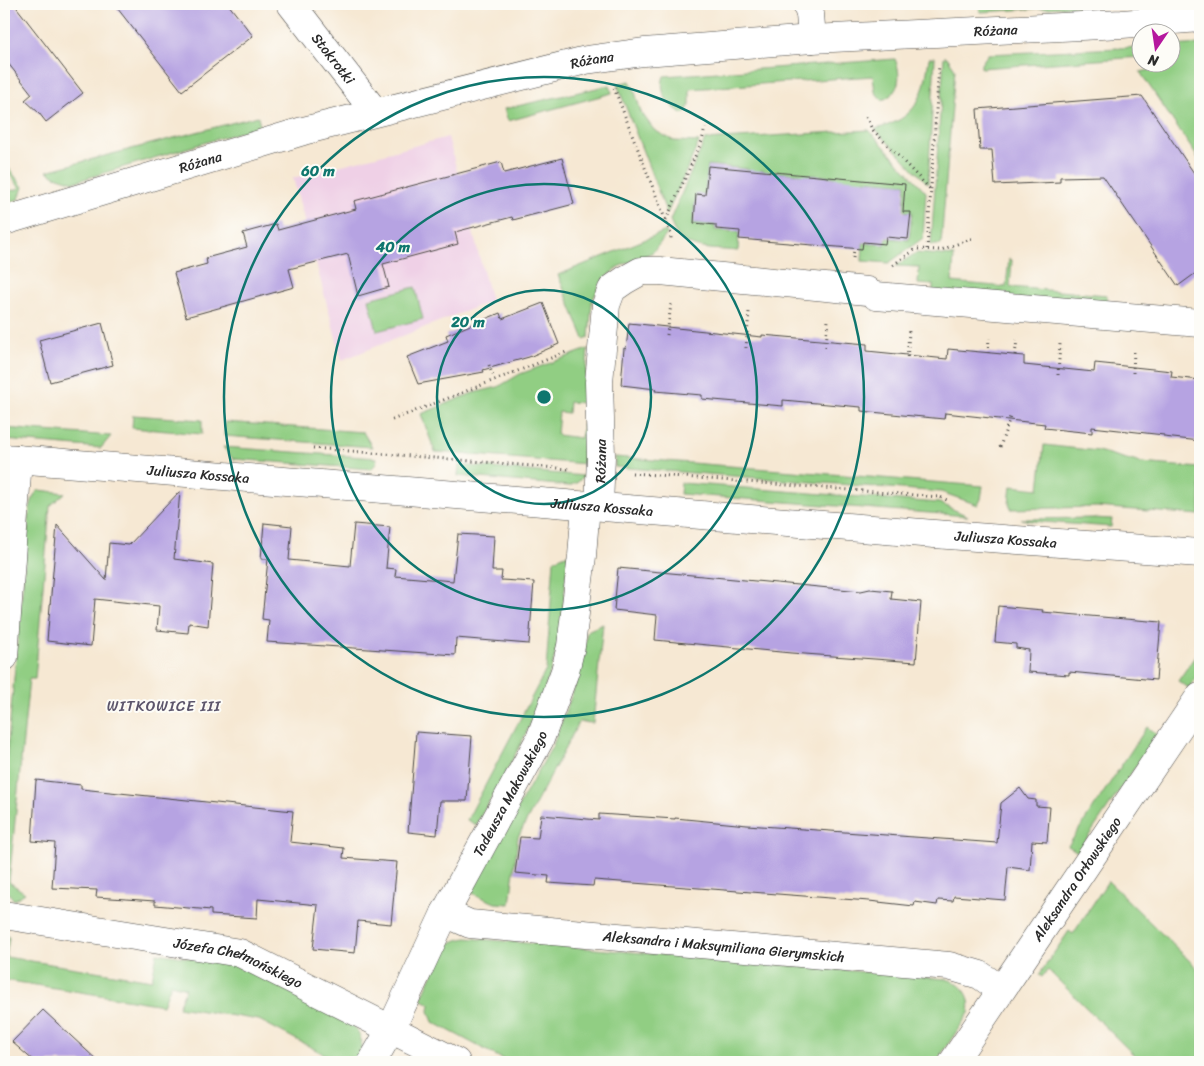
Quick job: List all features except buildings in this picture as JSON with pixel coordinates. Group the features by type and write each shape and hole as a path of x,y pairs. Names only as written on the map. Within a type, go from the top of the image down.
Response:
{"street":[{"name":"Stokrotki","path":"291,4 376,112"},
{"path":"807,4 810,14 812,38"},
{"name":"Różana","path":"4,221 304,131 586,60 644,52 812,38 1122,24 1200,18"},
{"name":"Różana","path":"593,506 601,456 599,382 606,305 612,289 641,271 660,271 871,293 1200,323"},
{"path":"4,657 11,459"},
{"name":"Juliusza Kossaka","path":"11,459 934,534 1200,553"},
{"name":"Tadeusza Makowskiego","path":"372,1062 445,913 540,739 565,671 571,646 582,556 593,506"},
{"name":"Aleksandra Orłowskiego","path":"953,1062 1200,696"},
{"name":"Aleksandra i Maksymiliana Gierymskich","path":"445,913 470,924 949,966 980,975 1000,990"},
{"name":"Józefa Chełmońskiego","path":"4,915 240,953 456,1062"}],"path":[{"path":"927,249 940,56"},
{"path":"614,86 666,220 671,234 670,242"},
{"path":"866,117 872,129 931,191"},
{"path":"666,220 702,141 705,128"},
{"path":"668,335 671,300"},
{"path":"746,348 749,307"},
{"path":"826,347 829,314"},
{"path":"907,362 910,327"},
{"path":"1058,375 1061,338"},
{"path":"988,353 989,339"},
{"path":"392,420 588,344 603,345"},
{"path":"1133,373 1134,357"},
{"path":"489,365 494,379"},
{"path":"1000,447 1010,417"},
{"path":"374,453 576,469"},
{"path":"625,473 940,497 948,501"}],"shaded area":[{"path":"448,137 491,301 342,360 293,178"}],"green space":[{"path":"979,4 1098,4 980,12"},
{"path":"1200,44 1200,161 1140,72 1182,72 1182,45"},
{"path":"1132,47 1132,58 981,68 981,64 988,54"},
{"path":"935,57 928,184 875,129 900,119 916,104 921,95 929,58"},
{"path":"944,57 947,57 955,69 941,245 931,245"},
{"path":"895,59 899,77 898,83 893,93 882,100 875,92 873,76 690,89 690,105 684,114 669,103 662,88 664,76"},
{"path":"630,81 641,112 654,130 674,141 699,142 667,214 617,84"},
{"path":"610,85 612,93 508,121 504,109"},
{"path":"258,116 260,126 74,182 55,176 47,171"},
{"path":"869,130 926,192 923,238 889,263 862,261 863,243 885,245 887,238 909,240 912,212 904,211 906,184 865,180 863,192 834,182 834,177 812,175 811,181 799,181 800,174 776,172 764,176 764,171 761,170 759,183 747,182 748,169 708,165 705,194 696,194 693,223 715,225 715,230 739,232 738,251 697,247 688,244 674,231 670,220 705,140"},
{"path":"4,162 23,187 19,199 4,204 4,193 20,188 4,167"},
{"path":"666,231 667,234 653,252 618,267 604,279 592,302 589,337 584,339 558,275"},
{"path":"916,253 954,256 952,282 1006,287 1009,259 1012,260 1010,287 1107,295 1106,306 933,292 933,285 918,284 919,267 896,266"},
{"path":"415,287 423,319 377,331 369,299"},
{"path":"588,349 584,403 569,402 568,413 559,412 557,435 581,438 583,424 585,425 586,464 435,452 421,414 473,393 498,387 520,374"},
{"path":"133,415 202,420 202,434 132,428"},
{"path":"225,422 363,432 372,447 224,436"},
{"path":"4,428 111,436 101,448 4,440"},
{"path":"1044,445 1098,451 1141,463 1200,468 1200,515 1096,507 1011,509 1009,504 1011,486 1039,489"},
{"path":"223,447 377,458 376,464 371,469 233,459"},
{"path":"615,457 983,486 978,505 941,492 615,467"},
{"path":"459,465 584,476 578,482 569,486 458,476"},
{"path":"681,483 939,503 968,516 680,494"},
{"path":"39,490 65,493 50,506 35,679 29,679 9,882 25,893 14,900 4,887 4,784 30,508 34,495"},
{"path":"1021,519 1112,519 1111,527"},
{"path":"568,554 560,630 552,666 544,690 524,736 476,825 467,820 546,670 554,560"},
{"path":"603,624 593,723 579,722 518,837 510,904 495,903 470,892 553,745 574,689 587,631"},
{"path":"1200,649 1200,672 1189,688 1178,681"},
{"path":"1147,727 1157,735 1078,852 1068,846"},
{"path":"1108,881 1200,971 1200,1062 1141,1062 1048,970 1042,977 1039,975 1069,931 1073,934"},
{"path":"4,930 9,938 6,957 152,980 157,953 236,965 348,1021 357,1030 361,1040 359,1056 356,1062 339,1062 259,1020 178,1007 186,988 171,984 163,1005 4,980"},
{"path":"467,938 947,979 958,984 966,992 970,1007 969,1013 936,1062 508,1062 433,1022 429,1011 430,1004 421,999 444,949 454,941"}],"district":[{"name":"WITKOWICE III","path":"164,706"}]}
